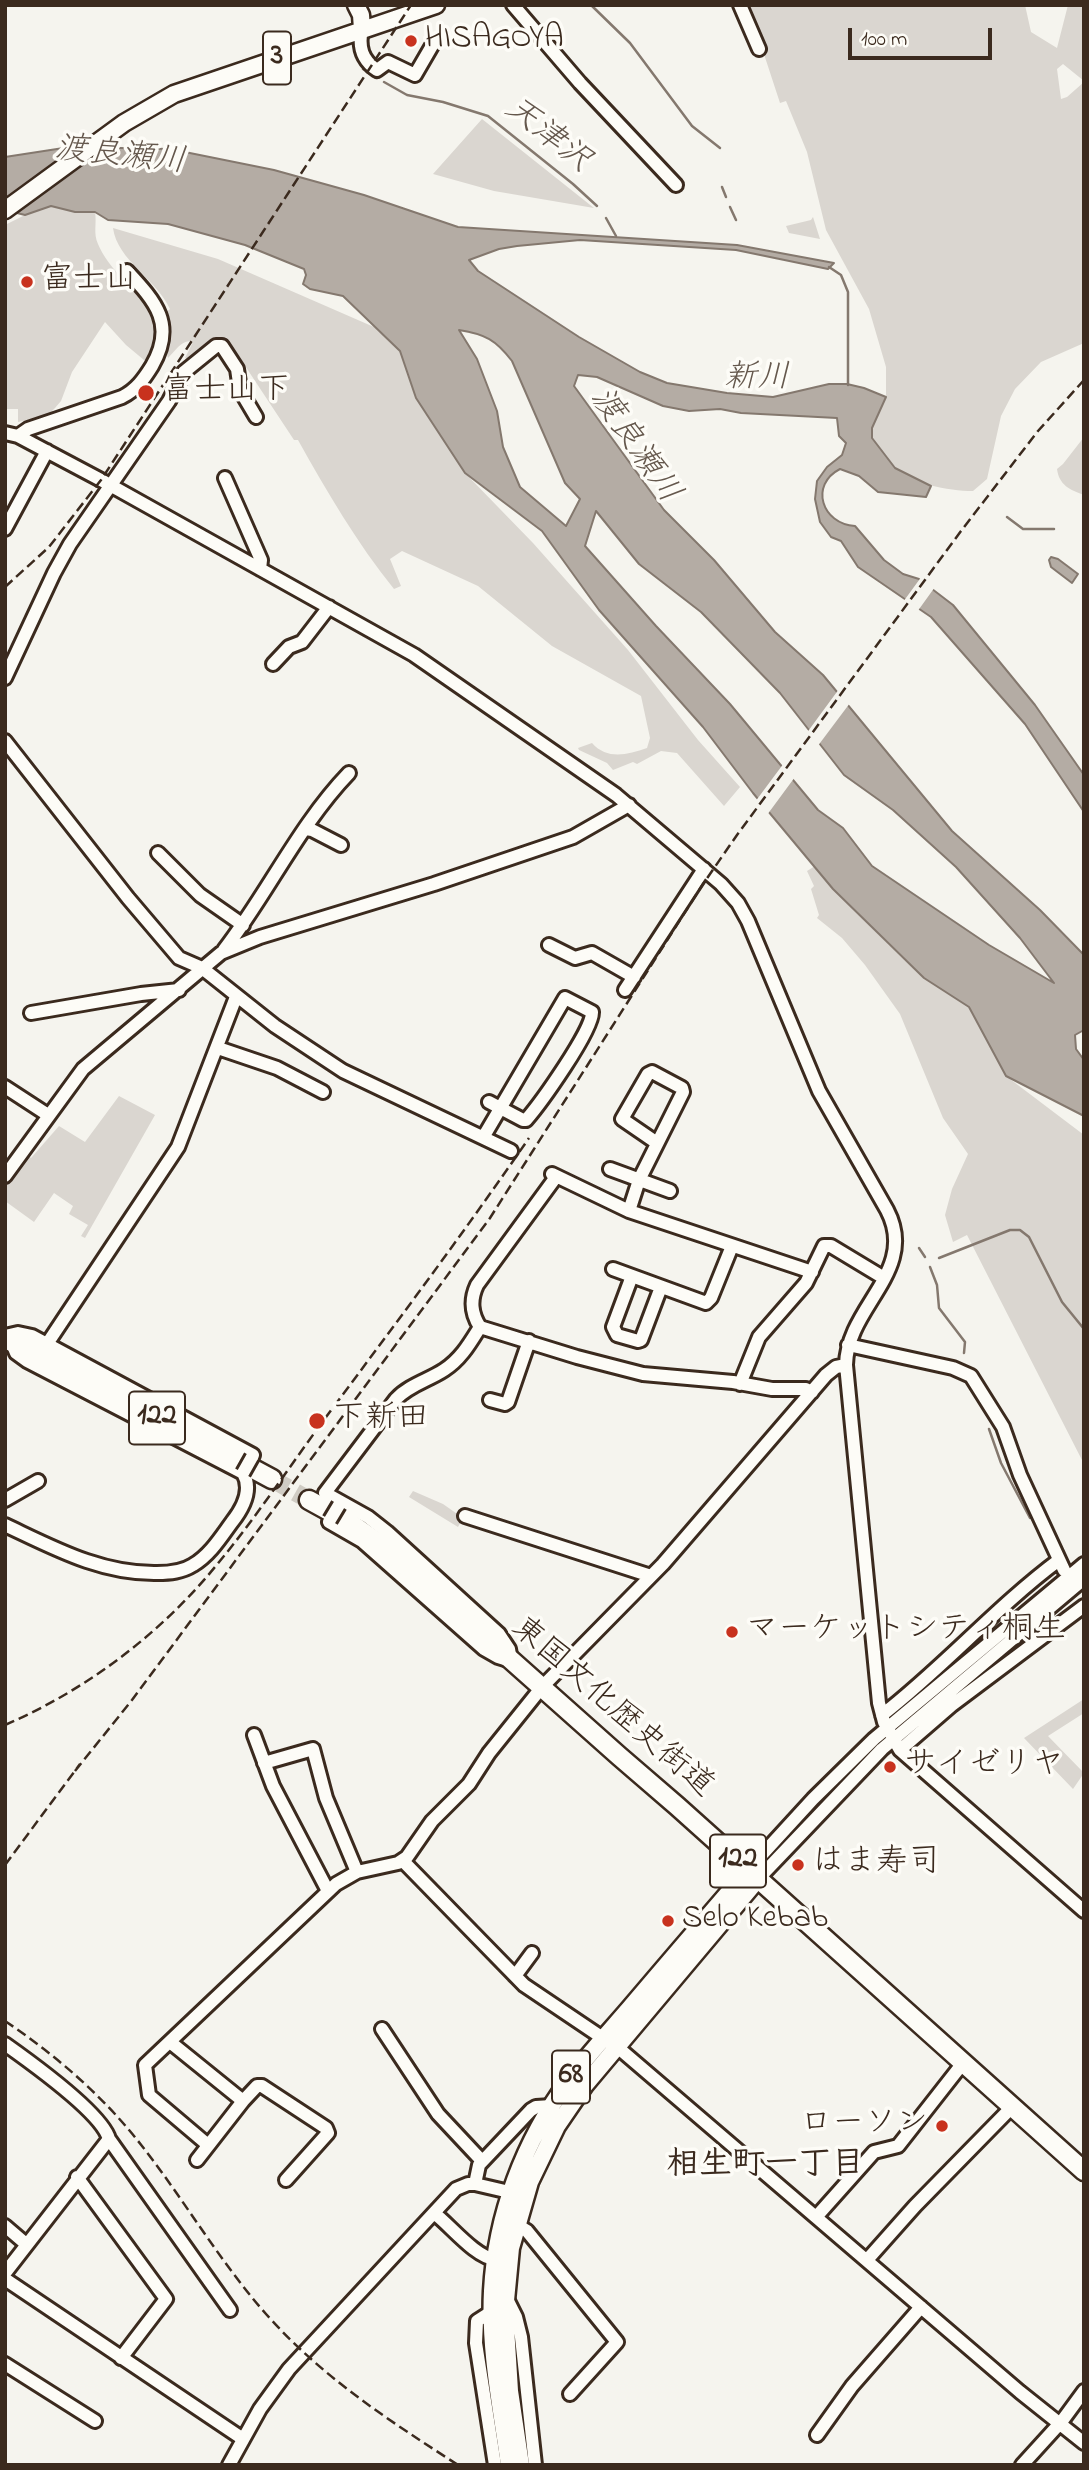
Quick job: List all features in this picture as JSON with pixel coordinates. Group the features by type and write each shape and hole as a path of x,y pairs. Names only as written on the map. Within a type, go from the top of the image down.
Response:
{"highway":[{"name":"122","path":"7,1339 272,1479"},
{"name":"東国文化歴史街道","path":"309,1500 349,1522 383,1546 1084,2171"}],"main road":[{"path":"356,5 361,15 362,29"},
{"name":"3","path":"5,210 124,123 192,86 436,5"},
{"name":"68","path":"509,2465 492,2350 491,2312 495,2259 518,2194 528,2148 569,2081 610,2042 753,1874"},
{"name":"68","path":"522,2465 510,2391 505,2335 509,2259 517,2225 518,2194 610,2042"}],"street":[{"path":"513,5 580,83 676,185"},
{"path":"740,5 760,49"},
{"path":"362,29 364,59 377,70 388,62 415,75 433,44"},
{"path":"12,435 122,397 135,389 149,370 164,338 164,328 152,299 127,271"},
{"path":"5,678 70,544 169,401 184,372 216,346 222,346 237,369 240,390 256,417"},
{"path":"12,435 47,451 414,655 602,784 733,896 743,911 819,1091 893,1223 895,1254 848,1345 846,1364 868,1601 882,1715 893,1739 1084,1911"},
{"path":"5,529 47,451"},
{"path":"225,478 261,560 260,569"},
{"path":"273,664 289,647 302,642 329,607"},
{"path":"5,741 170,948 186,963 202,968 275,1026 343,1071 511,1150"},
{"path":"222,953 306,829 349,773"},
{"path":"5,1175 83,1069 222,953 261,937 434,884 573,837 629,805"},
{"path":"306,829 341,845"},
{"path":"159,853 200,895 243,925"},
{"path":"625,990 704,869"},
{"path":"549,945 576,958 593,953 634,976"},
{"path":"31,1013 178,990"},
{"path":"47,1344 178,1147 236,997"},
{"path":"484,1136 494,1105 565,998 592,1012 592,1018 579,1044 528,1118 523,1120 494,1105"},
{"path":"218,1048 277,1068 323,1092"},
{"path":"629,1210 639,1180 683,1092 682,1088 652,1072 648,1074 622,1119 657,1143"},
{"path":"5,1087 48,1115"},
{"path":"610,1169 670,1191"},
{"path":"812,1272 629,1210 554,1175 477,1285 472,1304 480,1326 599,1363 643,1374 772,1389 806,1389 812,1392"},
{"path":"740,1384 759,1337 804,1286 821,1249 828,1245 884,1278"},
{"path":"613,1269 701,1302 709,1301 732,1247"},
{"path":"632,1276 613,1327 617,1335 638,1341 641,1339 662,1287"},
{"path":"340,1503 329,1522 362,1541 484,1649 512,1661 509,1649 499,1634 387,1532 368,1517 325,1493 396,1399 406,1390 449,1367 463,1353 480,1326"},
{"path":"5,1525 79,1559 108,1569 135,1573 177,1572 194,1565 206,1555 241,1510 247,1489 243,1473 66,1382 16,1353 7,1339 24,1333 253,1455 243,1473"},
{"path":"490,1400 505,1404 508,1402 529,1341"},
{"path":"848,1345 953,1368 971,1376 1003,1427 1020,1475 1062,1565 974,1632 927,1678 882,1715"},
{"path":"208,2145 149,2095 145,2065 328,1891 357,1872 403,1861 432,1821 469,1784 489,1753 542,1687 651,1576 831,1370 846,1364"},
{"path":"5,1500 38,1481"},
{"path":"465,1516 651,1576"},
{"path":"753,1874 893,1739 1084,1564"},
{"path":"893,1739 1084,1579"},
{"path":"893,1739 952,1705 1082,1600"},
{"path":"254,1735 273,1786 328,1891"},
{"path":"264,1763 313,1749 326,1798 357,1872"},
{"path":"403,1861 515,1976 610,2042 1058,2424 1084,2443"},
{"path":"515,1976 533,1953"},
{"path":"382,2029 438,2114 482,2161"},
{"path":"170,2042 243,2101"},
{"path":"5,2045 78,2101 105,2130 230,2310"},
{"path":"817,2216 874,2152 898,2146 962,2063"},
{"path":"197,2160 257,2085 262,2086 326,2128 328,2133 286,2180"},
{"path":"475,2184 476,2171 482,2161 531,2110 552,2106"},
{"path":"867,2260 915,2206 1012,2107"},
{"path":"5,2273 109,2139"},
{"path":"77,2177 166,2300 121,2358"},
{"path":"229,2465 266,2399 289,2369 456,2189 475,2184 518,2194"},
{"path":"434,2213 481,2253 495,2259"},
{"path":"517,2225 527,2231 617,2342 570,2394"},
{"path":"5,2226 26,2244"},
{"path":"5,2279 243,2439"},
{"path":"506,2297 519,2325 535,2465"},
{"path":"817,2435 852,2386 921,2307"},
{"path":"491,2312 477,2321 476,2343 495,2465"},
{"path":"5,2364 95,2421"},
{"path":"1023,2465 1084,2391"}],"shaded area":[{"path":"744,5 1025,5 1031,32 1057,48 1068,5 1084,5 1084,81 1063,64 1057,69 1061,99 1084,82 1084,343 1041,362 1015,389 1001,416 987,479 973,491 941,488 909,477 893,465 872,438 872,428 886,397 886,367 869,309 826,230 807,152 786,101 780,103 760,42"},
{"path":"482,119 594,208 494,191 433,174"},
{"path":"51,206 75,212 95,212 98,244 106,259 143,301 150,313 155,327 156,345 144,360 105,322 72,372 61,401 55,408 47,416 18,422 18,409 5,409 5,225"},
{"path":"813,217 820,239 789,233 786,226 811,220"},
{"path":"113,228 218,259 374,327 400,351 416,398 465,473 533,543 628,650 698,740 740,787 724,806 677,753 661,751 637,764 633,762 613,770 607,763 579,750 578,748 592,743 611,754 632,753 647,748 650,738 641,696 552,646 478,586 402,551 390,559 401,586 394,589 367,554 298,440 294,440 226,337 214,339 190,361 185,358 193,342 189,341 168,358 158,319 170,309 129,260 116,239"},
{"path":"1084,437 1084,495 1066,486 1057,469"},
{"path":"815,866 833,889 924,978 969,1007 1006,1076 1084,1135 1084,1464 967,1235 953,1242 945,1215 952,1189 968,1154 943,1118 900,1014 842,938 817,918 819,915 811,889 814,886 807,871"},
{"path":"119,1096 155,1115 85,1238 81,1236 88,1225 69,1214 73,1206 54,1193 34,1222 5,1201 5,1181 24,1153 31,1158 59,1126 85,1142"},
{"path":"413,1491 443,1504 463,1518 458,1527 409,1497"},
{"path":"1084,1699 1084,1713 1048,1736 1084,1773 1073,1789 1024,1738"}],"water":[{"name":"渡良瀬川","path":"70,147 170,149 274,170 364,195 458,227 737,245 834,263 828,269 736,250 580,240 499,249 469,260 478,271 579,337 640,372 667,383 773,397 829,384 847,384 886,397 872,428 872,438 895,468 931,486 926,497 878,492 859,476 840,469 830,476 825,484 822,494 824,503 834,519 855,526 884,560 903,574 919,579 953,605 1035,705 1084,775 1084,812 1025,724 931,617 858,567 841,541 831,537 820,522 815,499 817,481 827,467 842,455 846,443 839,436 837,418 741,413 720,409 689,411 663,406 597,377 578,375 574,386 664,510 714,560 775,632 823,675 952,831 1040,910 1084,955 1084,1030 1075,1035 1076,1049 1084,1060 1084,1116 1006,1076 969,1007 924,978 833,889 753,793 703,727 599,610 542,531 465,473 416,398 400,351 343,296 310,289 303,284 306,275 304,269 245,245 168,224 108,220 95,212 75,212 51,206 25,215 5,210 5,157","holes":["459,330 489,339 512,361 565,483 580,499 566,526 520,487 503,447 497,411 477,359","596,511 639,564 701,612 780,693 844,775 893,810 956,867 1020,938 1054,983 989,945 872,866 843,828 818,810 730,704 585,546"]},
{"path":"1051,557 1078,574 1072,583 1051,567"}],"pier":[{"path":"922,576 935,587 917,612 903,602"},
{"path":"839,689 850,703 817,747 806,734"},
{"path":"784,763 795,777 767,815 755,802"}],"waterway":[{"path":"591,5 630,43 692,126 720,148"},
{"name":"天津沢","path":"363,69 376,78"},
{"name":"天津沢","path":"384,82 407,95 443,102 488,116 597,206"},
{"path":"722,187 726,197"},
{"path":"730,207 736,220"},
{"name":"天津沢","path":"606,218 616,236"},
{"path":"829,267 841,275 848,292 848,385"},
{"name":"新川","path":"1007,517 1023,529 1054,529"},
{"path":"939,1258 1010,1230 1020,1230 1029,1237 1062,1302 1084,1329"},
{"path":"919,1248 925,1257"},
{"path":"930,1267 937,1285 939,1308 965,1342 964,1353"},
{"path":"989,1429 1001,1463 1030,1518"}],"tunnel":[{"path":"272,1479 309,1500"}],"railway":[{"path":"5,587 49,547 101,480 411,5"},
{"path":"75,1771 132,1700 490,1218 737,835 961,531 1038,431 1084,380"},
{"path":"5,1725 92,1678 145,1638 193,1592 259,1510 529,1138"},
{"path":"5,1865 80,1764"},
{"path":"5,2021 79,2078 112,2111 158,2167 233,2274 288,2337 333,2378 458,2465"}],"place":[{"name":"HISAGOYA","path":"411,41"},
{"name":"富士山","path":"27,282"},
{"name":"富士山下","path":"146,393"},
{"name":"下新田","path":"317,1421"},
{"name":"マーケットシティ桐生","path":"732,1632"},
{"name":"サイゼリヤ","path":"890,1767"},
{"name":"はま寿司","path":"798,1865"},
{"name":"Selo Kebab","path":"668,1921"},
{"name":"ローソン","path":"942,2126"}],"district":[{"name":"相生町一丁目","path":"765,2168"}]}
